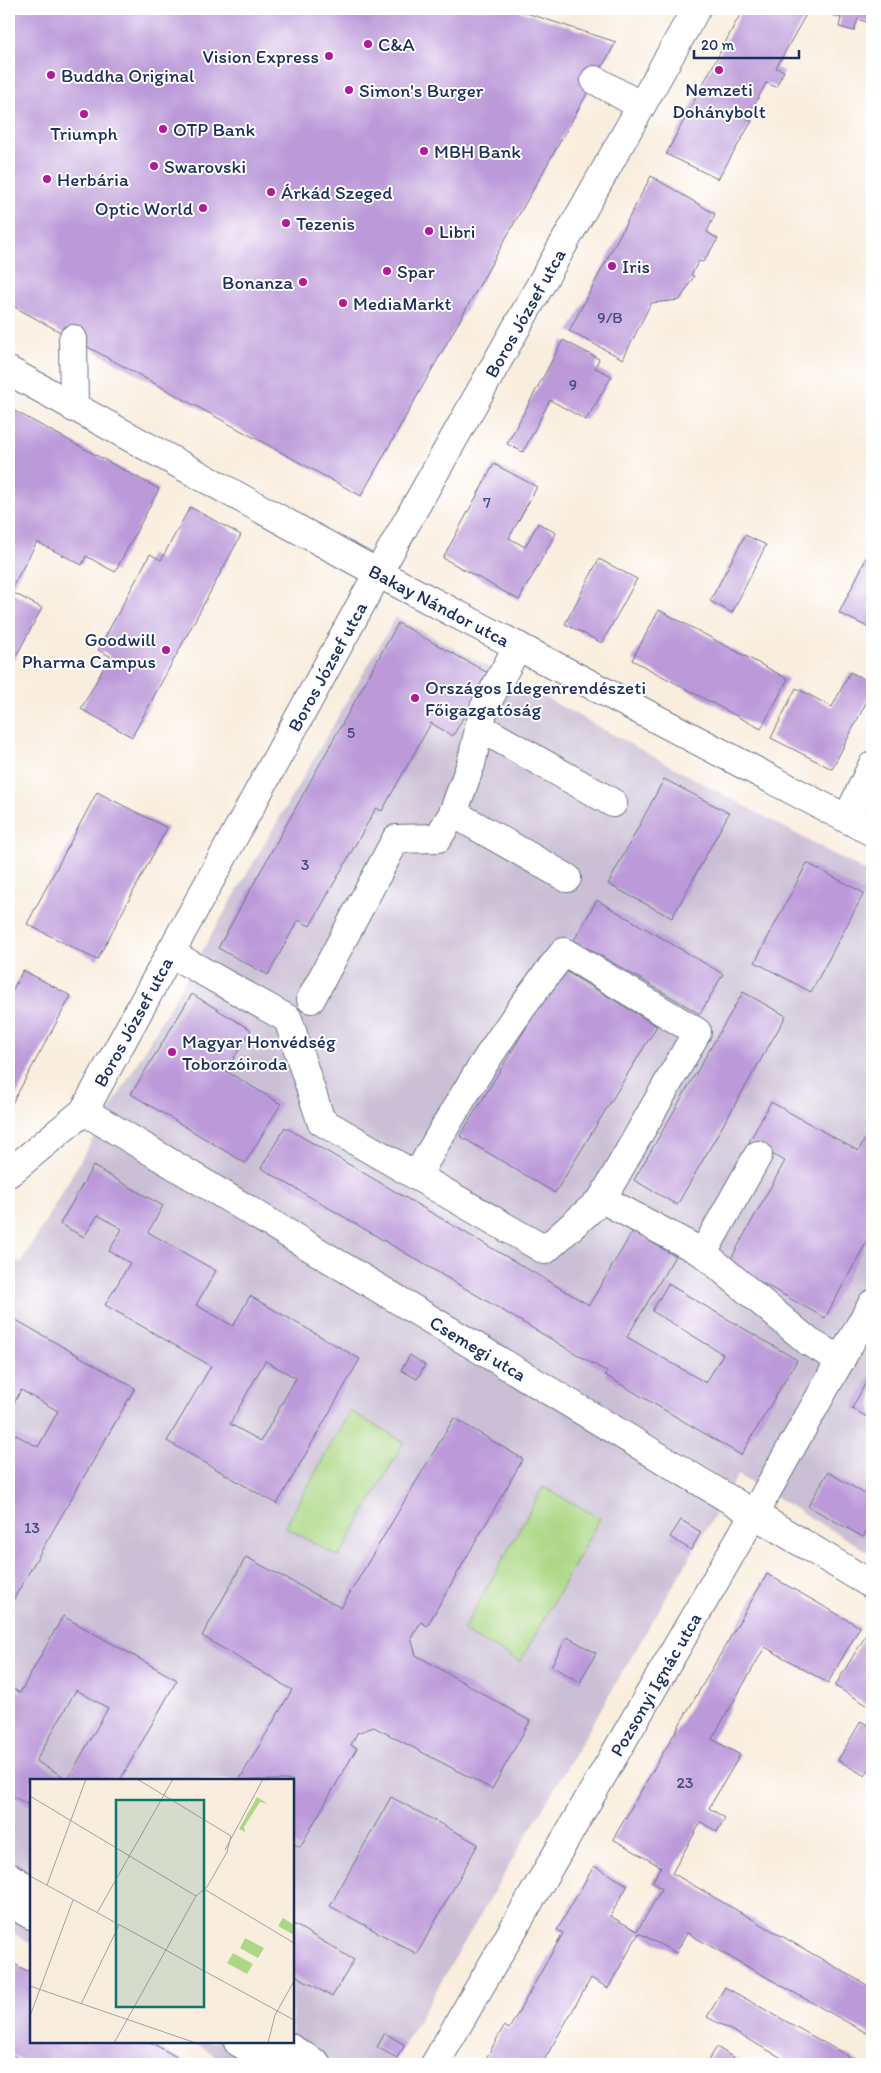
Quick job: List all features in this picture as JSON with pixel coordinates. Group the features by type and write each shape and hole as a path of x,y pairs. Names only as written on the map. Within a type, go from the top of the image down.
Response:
{"street":[{"name":"Boros József utca","path":"9,1173 84,1111 378,573 696,9"},
{"path":"595,80 641,106"},
{"path":"74,339 74,408"},
{"name":"Bakay Nándor utca","path":"9,371 378,573 872,832"},
{"path":"311,999 396,839 438,838 453,813 471,764 484,708 518,646"},
{"path":"479,727 614,803"},
{"path":"847,818 872,766"},
{"path":"453,813 567,878"},
{"path":"170,953 288,1019 321,1121 545,1250 602,1199 697,1032 564,952 541,980 458,1102 417,1176"},
{"name":"Csemegi utca","path":"84,1111 872,1586"},
{"path":"703,1253 758,1155"},
{"path":"602,1199 703,1253 809,1342 840,1360"},
{"name":"Pozsonyi Ignác utca","path":"435,2064 754,1514 872,1304"},
{"path":"9,1877 30,1889"},
{"path":"9,1902 30,1914"},
{"path":"240,2043 275,2064"},
{"path":"282,2043 317,2064"}],"shaded area":[{"path":"396,617 872,875 872,1554 738,1475 393,2064 230,2064 195,2043 294,2043 294,1779 30,1779 30,1943 9,1931 9,1256 21,1263"}],"green space":[{"path":"350,1411 404,1442 339,1557 285,1527"},
{"path":"543,1487 600,1518 520,1662 463,1631"}],"building":[{"name":"Árkád Szeged","path":"9,9 514,9 616,42 361,496 9,304"},
{"path":"743,9 809,9 776,68 784,71 776,87 766,83 747,119 752,121 718,179 666,154"},
{"path":"813,9 872,9 872,24 858,19 854,31 839,27 841,18"},
{"path":"651,176 715,214 707,232 718,239 703,262 699,261 691,275 694,276 680,300 651,303 623,359 569,331"},
{"path":"563,340 599,359 595,368 612,376 586,420 550,400 523,452 507,444"},
{"path":"9,408 159,489 115,572 86,556 82,565 37,542 10,591 42,608 9,669"},
{"path":"494,464 537,487 509,538 525,547 538,523 556,533 519,600 443,558"},
{"path":"190,507 241,535 132,737 81,709 110,656 98,650 150,554 161,560"},
{"path":"745,535 766,545 732,613 710,601"},
{"path":"872,547 872,629 839,613"},
{"path":"599,559 637,579 602,643 565,624"},
{"path":"659,610 788,679 761,729 632,660"},
{"path":"398,623 488,673 453,736 431,723 382,811 376,808 310,926 298,920 268,975 218,948"},
{"path":"850,672 872,683 872,691 832,769 771,738 796,688 832,707"},
{"path":"664,779 729,813 672,918 608,884"},
{"path":"97,792 167,828 97,960 27,924"},
{"path":"807,863 864,893 811,992 755,962"},
{"path":"597,900 723,974 700,1014 574,940"},
{"path":"562,969 657,1026 555,1193 460,1136"},
{"path":"23,970 71,996 9,1109 9,997"},
{"path":"743,992 786,1016 677,1205 634,1180"},
{"path":"192,994 251,1030 226,1071 281,1104 245,1163 131,1094"},
{"path":"771,1102 858,1151 868,1134 872,1136 872,1232 825,1318 728,1264 785,1161 749,1142"},
{"path":"285,1127 589,1305 633,1231 675,1256 627,1337 706,1383 723,1354 652,1311 668,1284 797,1360 741,1455 605,1375 607,1372 261,1168"},
{"path":"93,1166 163,1206 148,1232 216,1271 196,1305 233,1326 250,1296 360,1359 277,1504 167,1441 211,1366 105,1305 130,1263 109,1251 122,1229 98,1215 84,1237 60,1224","holes":["265,1361 296,1378 261,1441 230,1424"]},
{"path":"9,1316 135,1388 9,1607 9,1431 38,1447 58,1411 21,1390 9,1412"},
{"path":"410,1355 425,1365 417,1379 401,1370"},
{"path":"872,1372 872,1420 852,1408"},
{"path":"454,1418 523,1459 427,1626 421,1622 411,1638 416,1655 530,1721 492,1789 374,1727 357,1733 351,1745 357,1748 300,1847 294,1844 294,1779 240,1779 292,1690 202,1636 246,1557 341,1608"},
{"path":"828,1472 872,1498 872,1521 863,1537 808,1506"},
{"path":"681,1520 701,1532 691,1550 670,1537"},
{"path":"767,1574 860,1627 828,1683 765,1647 712,1739 740,1755 709,1808 725,1818 717,1832 701,1822 672,1873 872,1988 872,2036 687,1933 676,1953 639,1933 608,1988 591,1978 542,2064 483,2064 504,2026 509,2029 563,1933 557,1930 594,1866 628,1885 610,1916 637,1931 662,1889 652,1882 661,1867 613,1839"},
{"path":"63,1616 177,1680 121,1779 68,1779 30,1779 30,1805 9,1794 9,1686 20,1693","holes":["76,1690 108,1708 68,1779 36,1761"]},
{"path":"867,1633 872,1636 872,1708 835,1686"},
{"path":"567,1637 596,1653 580,1682 551,1666"},
{"path":"861,1721 872,1728 872,1764 865,1776 838,1760"},
{"path":"391,1797 478,1844 417,1954 330,1906"},
{"path":"294,1924 354,1960 332,1997 294,1974"},
{"path":"9,1961 30,1972 30,2043 152,2043 189,2064 28,2064 9,2053"},
{"path":"725,1987 862,2064 793,2064 707,2017"},
{"path":"385,2033 405,2045 397,2058 377,2047"},
{"path":"717,2047 740,2062 739,2064 706,2064"}],"place":[{"name":"C&A","path":"368,44"},
{"name":"Vision Express","path":"329,56"},
{"name":"Nemzeti Dohánybolt","path":"719,70"},
{"name":"Buddha Original","path":"51,75"},
{"name":"Simon's Burger","path":"349,90"},
{"name":"Triumph","path":"84,114"},
{"name":"OTP Bank","path":"163,129"},
{"name":"MBH Bank","path":"424,151"},
{"name":"Swarovski","path":"154,166"},
{"name":"Herbária","path":"47,179"},
{"name":"Árkád Szeged","path":"271,192"},
{"name":"Optic World","path":"203,208"},
{"name":"Tezenis","path":"286,223"},
{"name":"Libri","path":"429,231"},
{"name":"Iris","path":"612,266"},
{"name":"Spar","path":"387,271"},
{"name":"Bonanza","path":"303,282"},
{"name":"MediaMarkt","path":"343,303"},
{"name":"Goodwill Pharma Campus","path":"166,650"},
{"name":"Országos Idegenrendészeti Főigazgatóság","path":"415,698"},
{"name":"Magyar Honvédség Toborzóiroda","path":"172,1052"}]}
